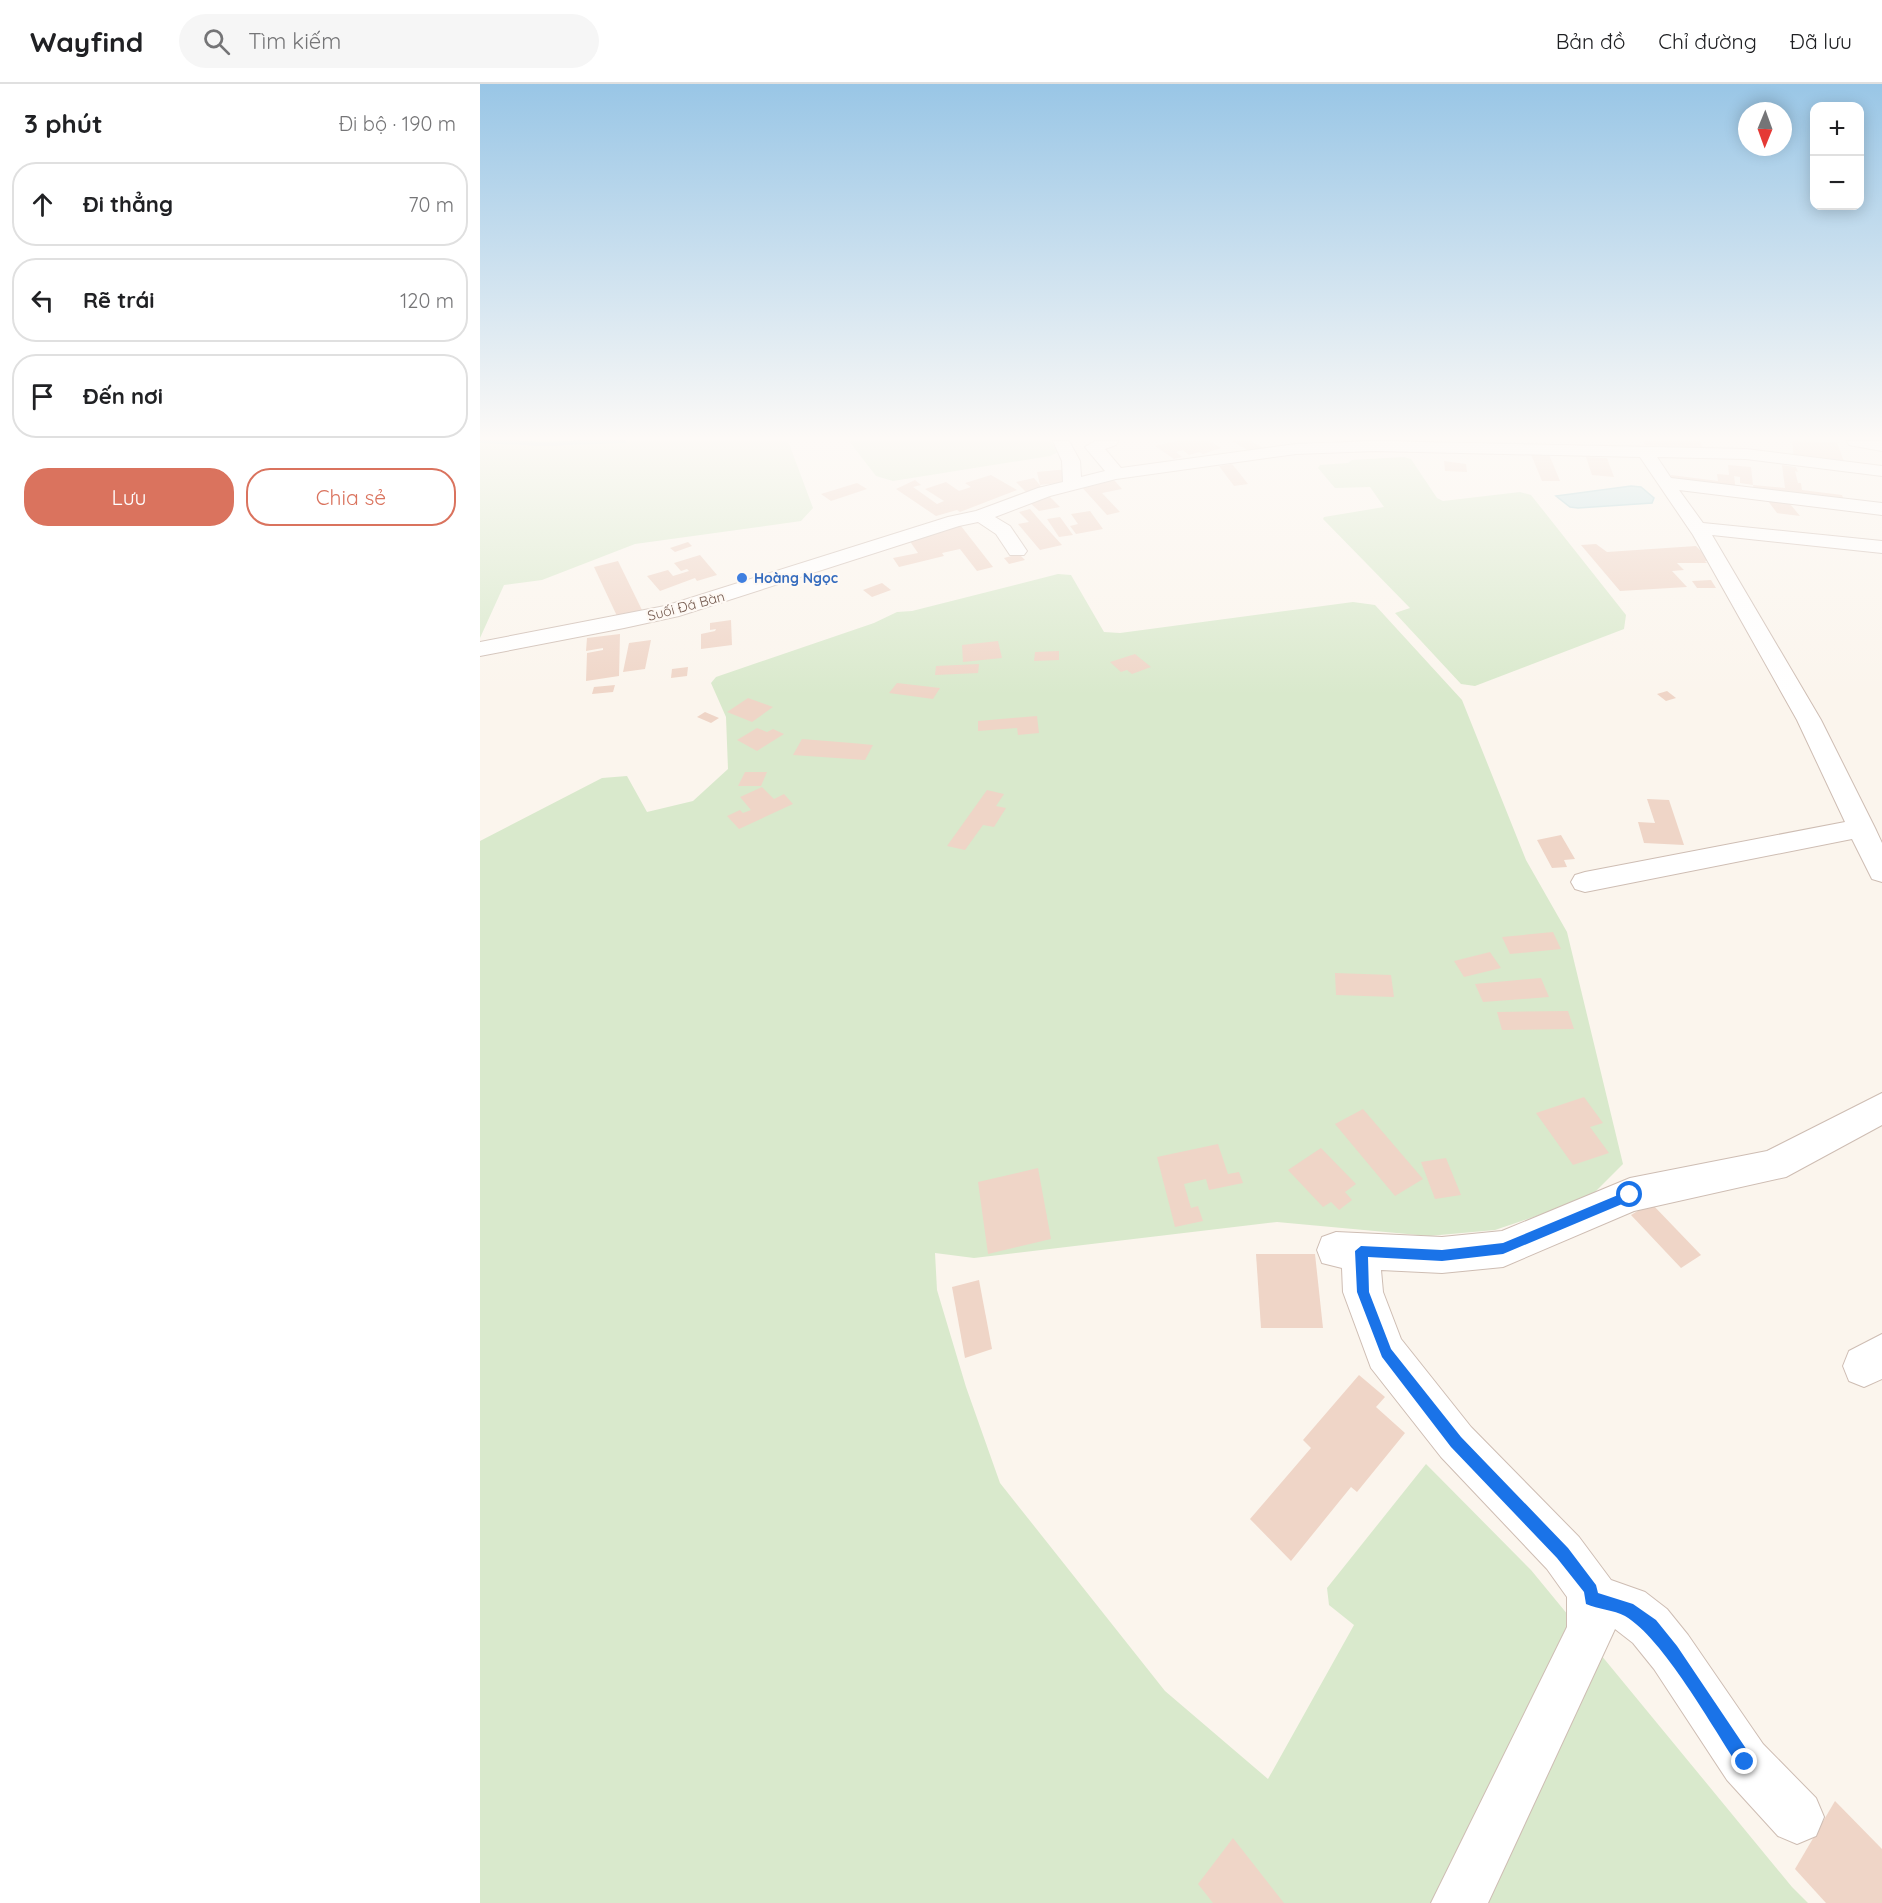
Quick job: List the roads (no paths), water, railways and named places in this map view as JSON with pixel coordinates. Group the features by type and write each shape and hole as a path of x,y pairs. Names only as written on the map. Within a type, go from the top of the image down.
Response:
{"street":[{"name":"Suối Đá Bàn","path":"480,649 671,611 938,526"},
{"path":"997,526 1003,530 1017,551"},
{"path":"1697,528 1882,547"},
{"path":"1697,528 1809,720 1882,872"},
{"path":"1585,882 1861,828"},
{"path":"1459,1903 1591,1630 1591,1590 1563,1553 1456,1442 1386,1353 1348,1251 1442,1255 1503,1249 1630,1195 1773,1166 1882,1108"},
{"path":"1591,1599 1628,1609 1650,1626 1671,1652 1745,1762 1797,1817"}],"place":[{"name":"Hoàng Ngọc","path":"742,578"}]}
